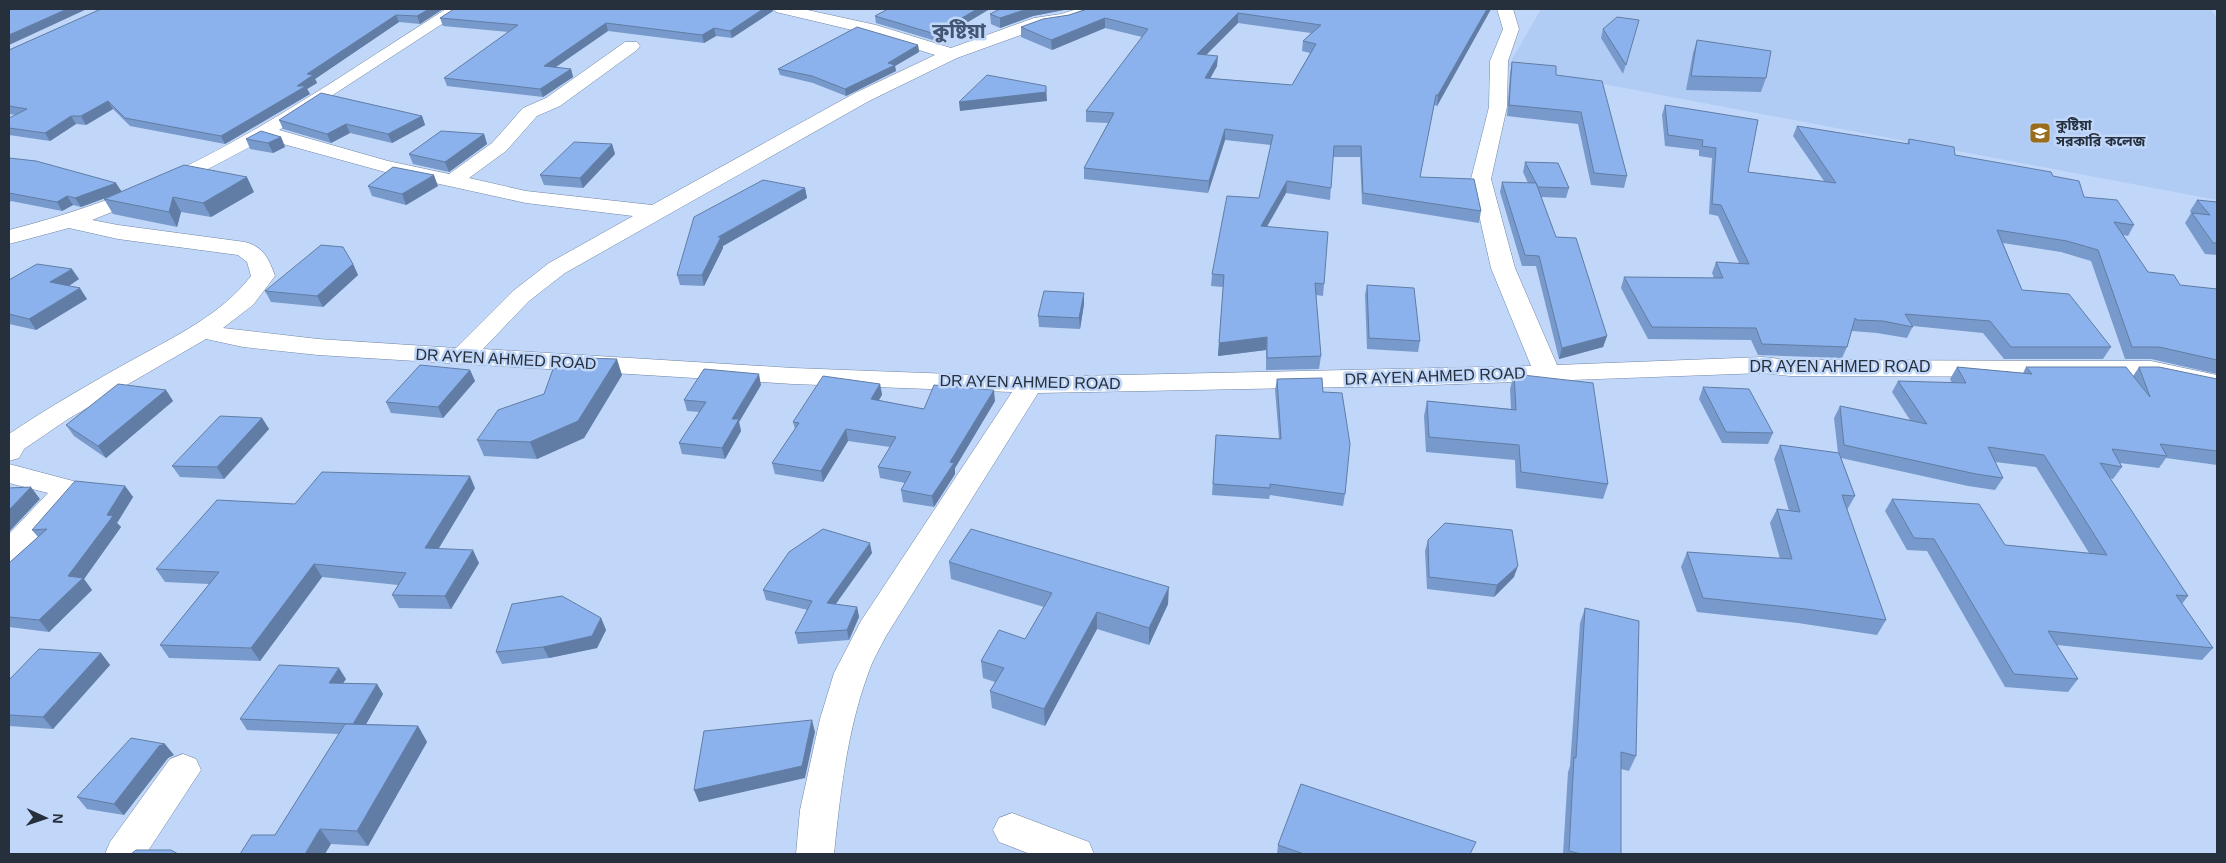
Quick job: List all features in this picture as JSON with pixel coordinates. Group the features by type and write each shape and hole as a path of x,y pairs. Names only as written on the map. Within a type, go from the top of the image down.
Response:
{"street":[{"path":"9,237 69,221 167,183 263,132 457,9"},
{"path":"782,9 870,29 951,54"},
{"path":"462,356 521,296 557,268 862,97 951,54 1040,22 1063,19 1093,9"},
{"path":"1505,9 1511,29 1499,61 1498,107 1481,179 1503,268 1548,372"},
{"path":"452,180 499,147 530,112 553,102 630,46"},
{"path":"263,132 385,166 526,197 655,212"},
{"path":"9,452 13,444 58,413 202,331 244,300 262,276 258,259 245,249 118,232 69,221"},
{"name":"DR AYEN AHMED ROAD","path":"202,331 243,339 318,347 793,376 1030,385 1394,378 1764,365 1790,368 2151,369 2217,382"},
{"path":"814,854 819,810 838,719 851,673 872,630 1030,385"},
{"path":"9,473 66,489 53,507 9,553"},
{"path":"124,854 183,770"},
{"path":"1012,830 1075,854"}],"shaded area":[{"name":"কুষ্টিয়া সরকারি কলেজ","path":"1541,9 2211,9 2217,19 2217,200 1508,66"}],"building":[{"path":"9,9 67,9 9,35"},
{"path":"101,9 429,9 417,16 396,15 307,74 313,75 297,86 306,86 221,136 125,118 108,101 81,116 71,116 45,133 9,128 9,118 27,109 9,106 9,50"},
{"path":"454,9 763,9 730,31 714,28 702,35 606,23 544,66 571,69 540,89 444,78 518,25 440,18"},
{"path":"888,9 977,9 935,34 875,16"},
{"path":"1000,9 1027,9 1000,18 990,14"},
{"path":"1087,9 1487,9 1438,95 1436,95 1420,177 1474,179 1481,211 1363,193 1361,146 1334,146 1331,188 1287,181 1261,226 1328,232 1324,284 1315,283 1321,356 1267,358 1267,337 1219,343 1224,275 1212,274 1227,196 1259,198 1273,135 1225,129 1209,181 1084,168 1114,113 1086,111 1148,29 1105,18 1051,40 1021,27 1043,19 1069,15","holes":["1238,13 1321,25 1303,41 1316,44 1292,85 1205,78 1218,56 1197,54"]},
{"path":"1617,17 1639,20 1626,65 1603,29"},
{"path":"857,27 918,45 888,63 895,65 845,89 812,76 778,69"},
{"path":"1697,40 1771,51 1766,78 1691,76"},
{"path":"1512,62 1556,66 1556,75 1602,81 1627,176 1594,173 1581,112 1509,105"},
{"path":"987,75 1046,86 1046,92 959,102"},
{"path":"321,93 422,116 388,134 346,124 327,134 279,120"},
{"path":"1665,105 1758,120 1748,172 1836,183 1797,126 1909,144 1909,139 1954,147 1955,155 2051,172 2053,176 2079,181 2084,197 2117,200 2134,225 2114,222 2148,272 2174,275 2180,285 2217,289 2217,360 2159,347 2132,347 2098,250 2067,241 1997,230 2022,290 2069,294 2111,347 2011,347 1990,321 1905,314 1913,327 1883,321 1857,320 1855,318 1847,347 1762,344 1756,328 1652,327 1624,277 1723,278 1716,262 1749,264 1721,205 1712,204 1716,148 1702,146 1703,140 1668,135"},
{"path":"261,131 281,137 268,143 246,139"},
{"path":"441,131 484,134 445,162 409,154"},
{"path":"574,142 612,144 580,178 540,175"},
{"path":"9,158 36,161 116,183 75,198 67,196 57,202 9,193"},
{"path":"1525,162 1558,163 1569,188 1538,187"},
{"path":"184,165 247,177 203,203 173,197 169,212 104,199"},
{"path":"393,167 434,175 402,194 368,186"},
{"path":"763,180 805,188 718,237 721,237 702,275 677,275 694,217"},
{"path":"1502,182 1536,183 1556,237 1576,238 1607,336 1562,348 1539,256 1525,255"},
{"path":"2197,200 2217,202 2217,243 2213,243 2192,213 2210,215"},
{"path":"321,245 343,247 353,264 317,296 265,291"},
{"path":"37,264 72,269 50,282 80,288 29,319 9,314 9,280"},
{"path":"1367,285 1414,288 1420,341 1369,338"},
{"path":"1044,291 1084,293 1079,318 1038,316"},
{"path":"588,358 617,359 578,421 530,442 477,440 498,410 544,394 553,369"},
{"path":"420,365 470,370 438,407 386,402"},
{"path":"1957,367 2032,374 2026,367 2126,367 2150,397 2139,367 2159,367 2217,379 2217,451 2160,444 2167,456 2112,449 2122,467 2100,463 2188,596 2176,595 2213,648 2048,631 2078,679 2014,674 1934,539 1914,538 1892,499 1979,504 2005,545 2107,555 2044,455 1988,447 2003,478 1976,474 1844,445 1840,406 1927,424 1898,381 1966,383"},
{"path":"704,369 759,374 732,419 739,419 722,448 679,443 706,402 684,400"},
{"path":"1514,374 1593,383 1608,484 1521,472 1519,445 1429,437 1427,401 1516,410"},
{"path":"823,376 880,384 871,399 924,409 934,385 994,390 950,462 954,463 932,496 901,490 911,472 878,467 896,437 846,429 821,471 772,463 799,423 793,422"},
{"path":"1322,378 1323,392 1342,393 1350,444 1345,494 1270,484 1270,488 1213,484 1216,435 1281,439 1277,379"},
{"path":"118,384 166,390 98,446 66,425"},
{"path":"1703,387 1749,389 1773,433 1726,432"},
{"path":"220,416 262,418 217,467 172,466"},
{"path":"1780,445 1839,453 1855,496 1842,495 1886,620 1703,598 1687,552 1792,559 1777,509 1800,512"},
{"path":"322,472 470,476 425,548 473,550 445,596 392,595 406,573 314,564 251,648 160,645 219,572 156,569 217,500 295,504"},
{"path":"75,481 125,486 107,515 113,516 68,576 83,578 39,620 9,617 9,563 47,529 32,530"},
{"path":"31,487 9,510 9,488"},
{"path":"1445,523 1512,530 1518,566 1497,585 1429,577 1428,540"},
{"path":"823,529 870,543 827,603 857,607 847,630 795,633 812,601 763,590 789,552"},
{"path":"971,529 1169,587 1149,628 1097,612 1044,709 990,691 1004,668 981,661 999,630 1025,639 1052,593 949,562"},
{"path":"562,596 601,618 592,636 543,647 496,652 512,604"},
{"path":"1585,608 1639,621 1636,756 1621,752 1621,854 1581,854 1569,851"},
{"path":"39,649 101,653 43,717 9,715 9,680"},
{"path":"279,665 339,668 329,683 377,684 353,724 240,719"},
{"path":"812,720 802,766 694,790 704,731"},
{"path":"345,724 418,726 357,831 320,829 305,854 240,854 252,835 275,835"},
{"path":"131,738 165,744 159,746 114,804 77,797"},
{"path":"1301,784 1476,842 1470,854 1304,854 1278,845"},
{"path":"136,850 171,850 178,854 131,854"}],"place":[{"name":"কুষ্টিয়া সরকারি কলেজ","path":"2040,133"}],"district":[{"name":"কুষ্টিয়া","path":"959,30"}]}
